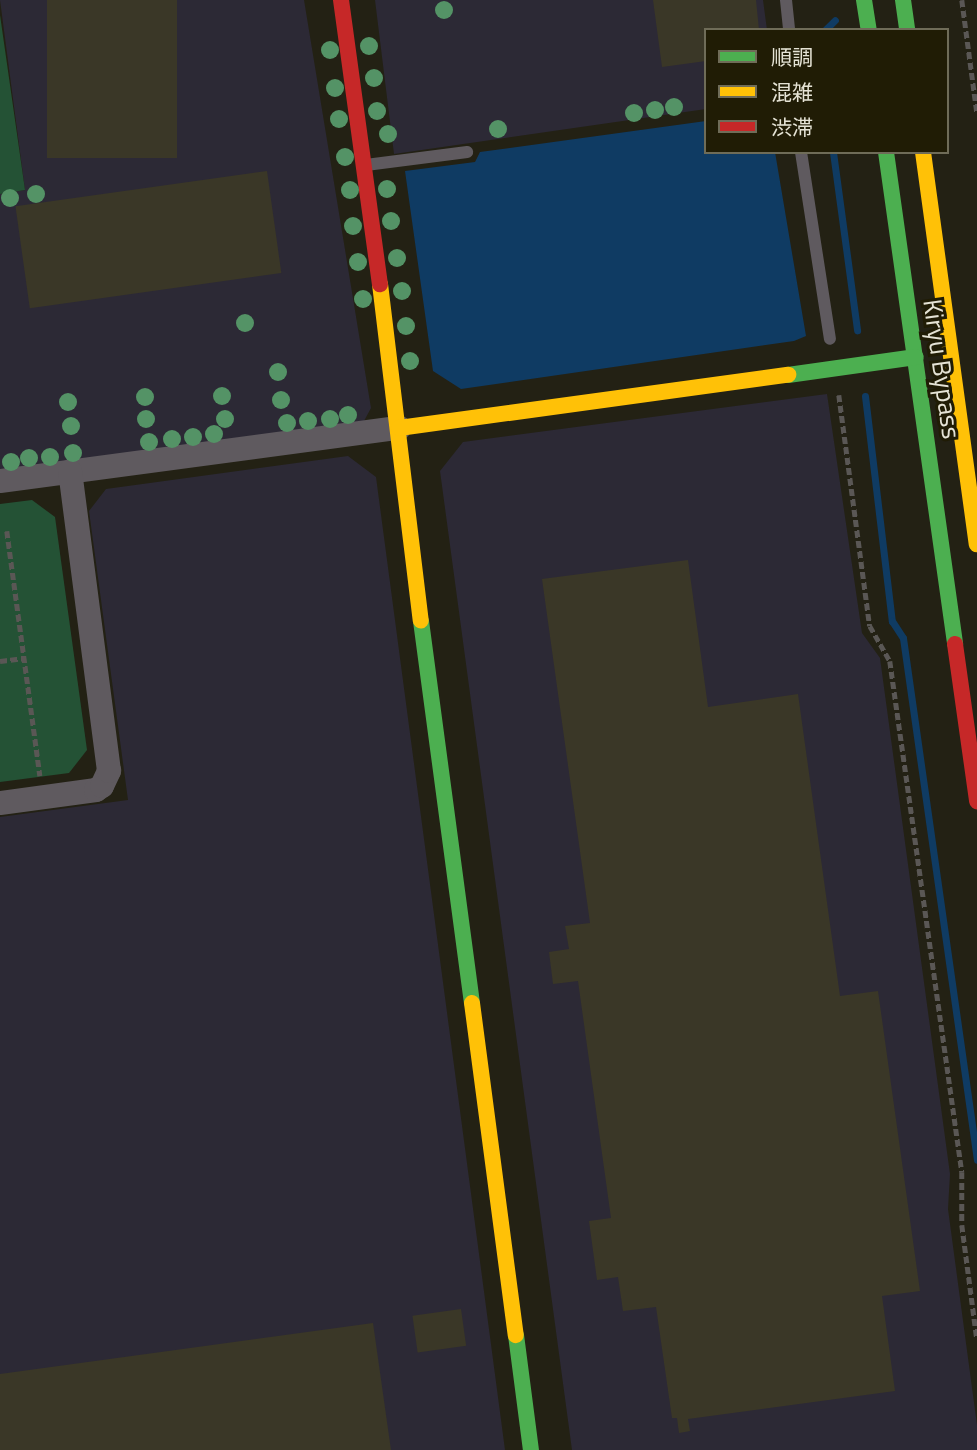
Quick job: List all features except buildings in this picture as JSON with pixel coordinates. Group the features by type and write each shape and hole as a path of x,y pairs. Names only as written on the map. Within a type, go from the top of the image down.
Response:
{"main road":[{"path":"341,0 365,165 399,428 401,473 531,1450"},
{"path":"864,0 869,28"},
{"path":"903,0 907,28"},
{"name":"Kiryu Bypass","path":"886,154 977,801"},
{"name":"Kiryu Bypass","path":"923,154 977,544"},
{"path":"399,428 916,357"},
{"path":"399,428 412,459 459,810 470,861"}],"street":[{"path":"0,481 399,428"},
{"path":"0,803 96,790 106,780 110,764 70,472"}],"lane":[{"path":"786,0 789,28"},
{"path":"365,165 467,152"},
{"path":"801,154 830,339"}],"path":[{"path":"962,0 977,112"},
{"path":"838,387 870,626 890,661 962,1172 962,1225 977,1339"},
{"path":"7,531 43,797"},
{"path":"0,661 24,658"}],"shaded area":[{"path":"0,0 304,0 371,408 364,421 0,472 0,194 25,190"},
{"path":"375,0 763,0 767,28 704,28 704,109 394,154"},
{"path":"827,394 862,633 880,658 950,1174 948,1209 977,1425 977,1450 572,1450 440,471 463,442"},
{"path":"348,456 376,477 505,1450 0,1450 0,817 128,800 89,511 106,489"}],"green space":[{"path":"0,15 25,190 0,194"},
{"path":"32,500 55,517 87,750 69,773 0,782 0,504"}],"water":[{"path":"704,121 704,154 775,154 806,336 794,341 461,389 433,371 405,171 475,162 480,152"}],"waterway":[{"path":"827,28 835,20"},
{"path":"833,154 857,330"},
{"path":"865,396 892,621 903,638 977,1160"}],"traffic: fast":[{"path":"864,0 869,28"},
{"path":"903,0 907,28"},
{"path":"886,154 955,644"},
{"path":"788,375 916,357"},
{"path":"421,621 472,1003"},
{"path":"516,1335 531,1450"}],"traffic: slow":[{"path":"923,154 977,544"},
{"path":"380,284 421,621"},
{"path":"399,428 788,375"},
{"path":"472,1003 516,1335"}],"traffic: jam":[{"path":"341,0 380,284"},
{"path":"955,644 977,801"}]}
